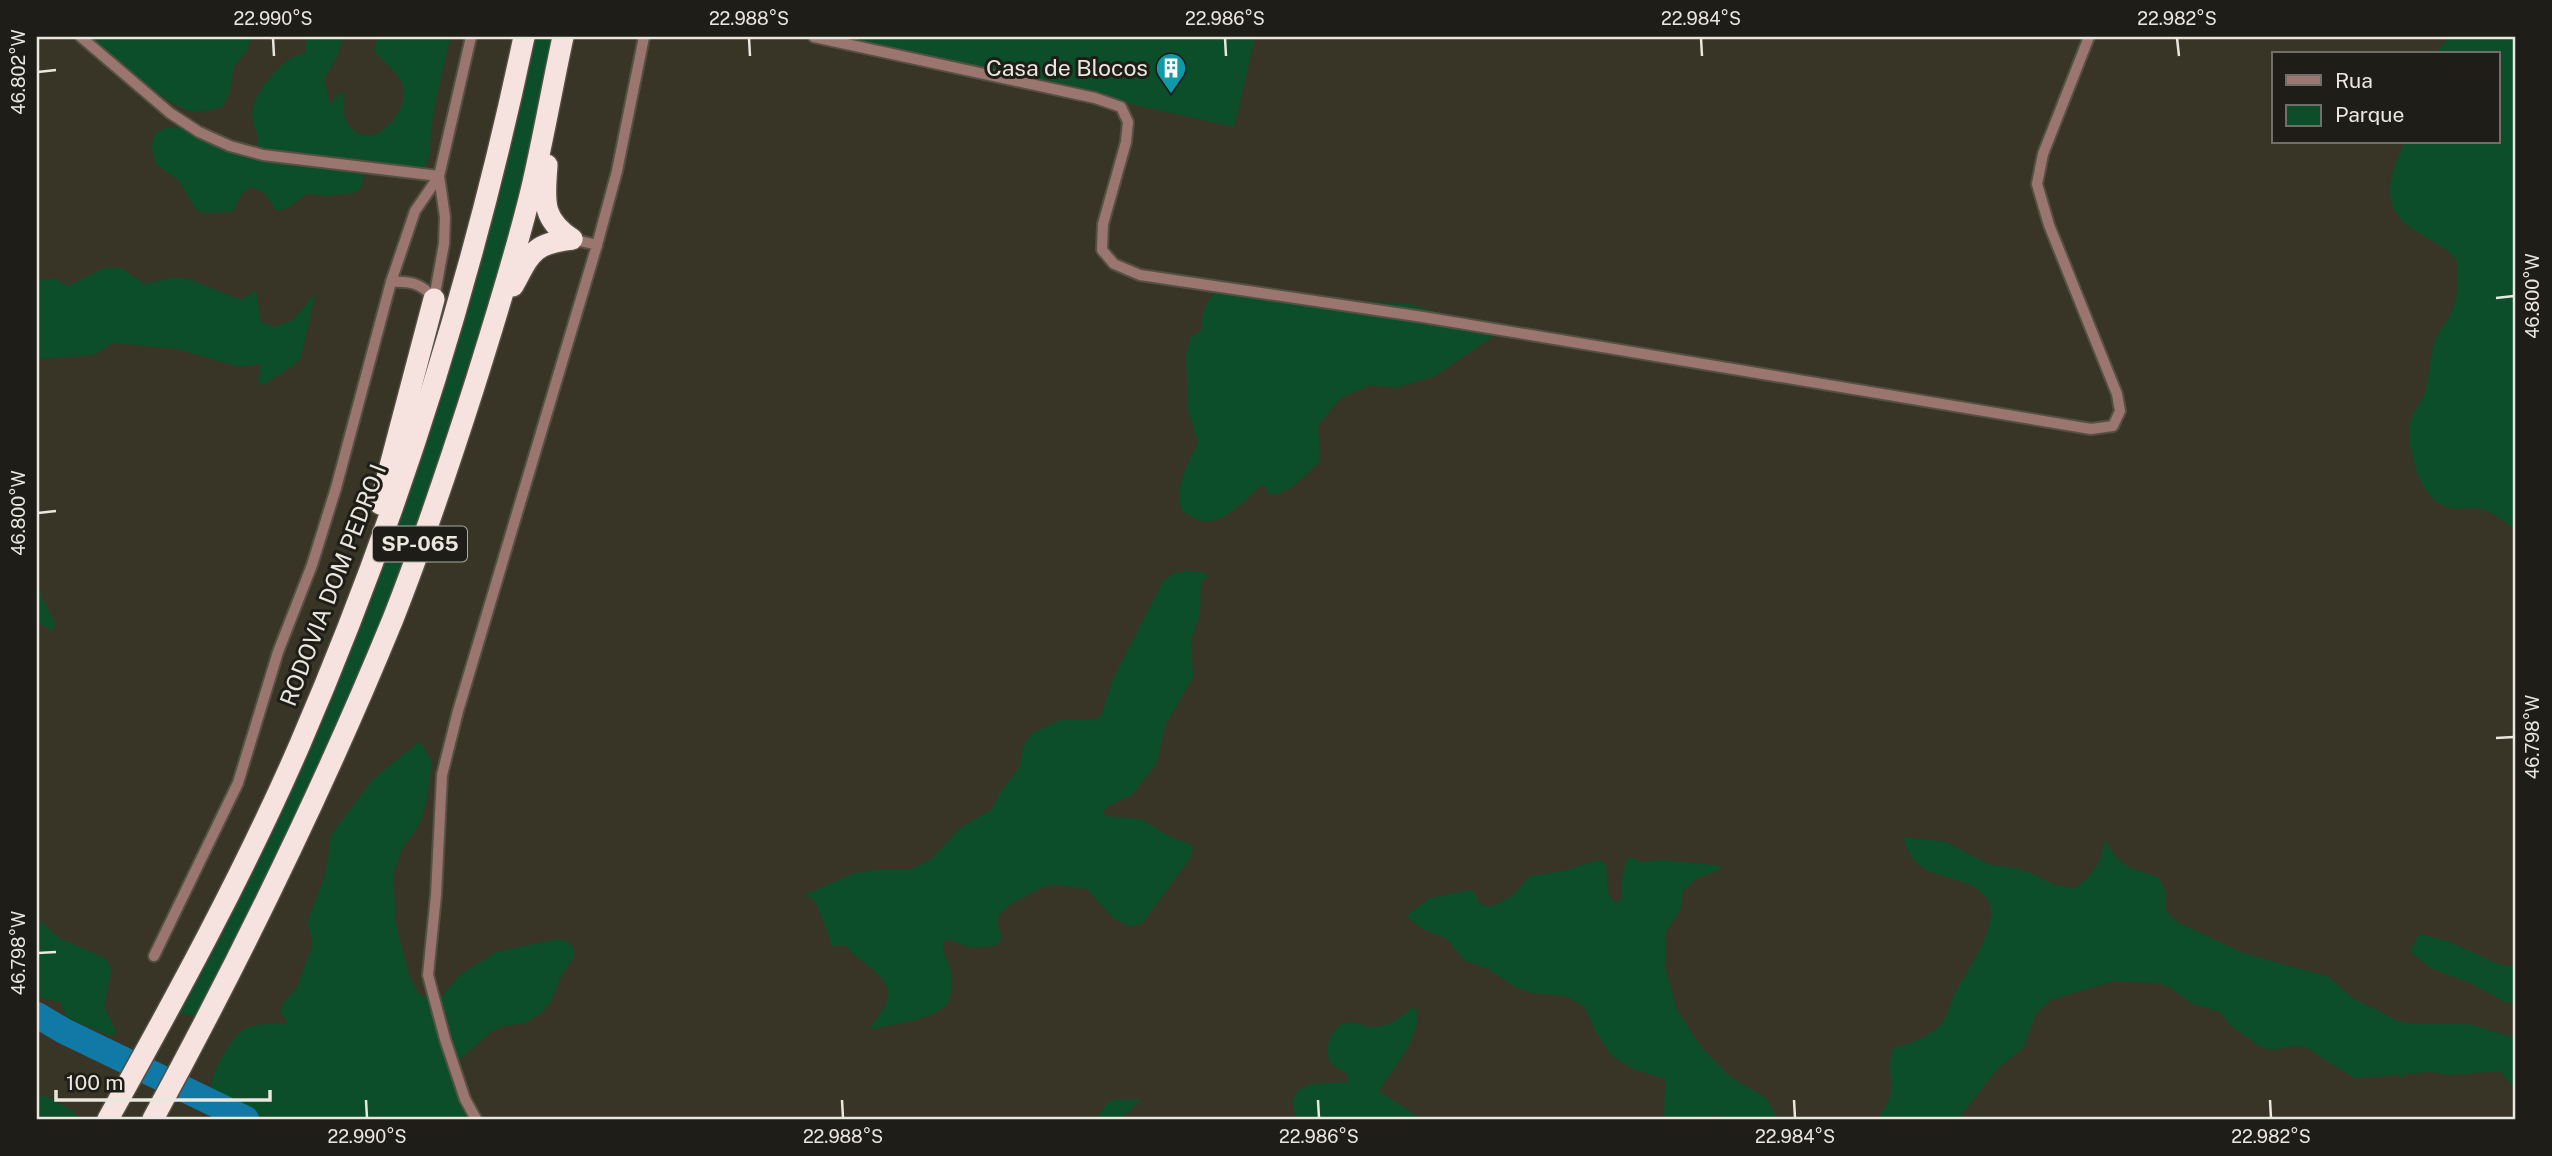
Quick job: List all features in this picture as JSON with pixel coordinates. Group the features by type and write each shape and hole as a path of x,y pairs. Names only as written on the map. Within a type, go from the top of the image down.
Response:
{"highway":[{"name":"RODOVIA DOM PEDRO I","path":"108,1119 170,1006 269,812 382,539 453,318 488,198 524,37"},
{"name":"SP-065","path":"153,1119 204,1025 304,823 394,617 447,469 494,323 531,192 563,37"},
{"path":"552,88 545,201 550,220 558,230 572,239"},
{"path":"494,323 530,256 542,244 572,239"},
{"path":"335,658 396,448 434,299"}],"street":[{"path":"81,37 170,113 199,132 230,146 263,155 439,176"},
{"path":"434,299 444,244 445,217 439,176 471,37"},
{"path":"476,1119 461,1087 428,975 436,895 442,775 458,711 597,245 617,171 644,37"},
{"path":"814,37 1095,98 1121,107 1128,122 1126,142 1102,224 1102,250 1114,264 1140,275 1423,317 2091,429 2113,426 2120,411 2117,394 2049,225 2037,184 2043,154 2089,37"},
{"path":"154,956 238,783 278,652 312,565 336,488 391,282 415,211 439,176"},
{"path":"572,239 597,245"},
{"path":"391,282 414,282 434,299"}],"green space":[{"path":"91,37 252,37 246,52 234,66 229,94 222,107 199,111 184,109 161,96"},
{"path":"307,37 343,37 337,56 324,79 330,104 343,91 348,124 360,134 371,135 390,124 398,114 403,90 400,79 374,51 378,38 450,37 433,114 429,156 425,167 408,176 365,173 360,189 353,193 329,196 307,194 286,209 277,211 264,193 251,187 241,194 233,212 203,213 196,209 179,181 156,164 151,147 155,133 169,127 183,128 230,153 255,150 257,136 252,113 255,99 280,67 289,59 305,52"},
{"path":"533,37 552,37 512,219 454,409 396,581 331,742 243,926 196,1016 177,1013 226,919 459,329 499,193"},
{"path":"828,37 1255,37 1234,127"},
{"path":"2449,37 2515,37 2515,529 2483,509 2449,508 2437,502 2424,487 2411,452 2411,419 2424,395 2434,343 2454,306 2458,268 2455,258 2446,250 2409,227 2399,217 2392,204 2390,187 2393,170 2404,144 2500,144 2500,52 2437,52"},
{"path":"104,268 121,268 144,284 171,278 186,278 241,300 256,291 261,322 275,327 293,320 315,293 301,357 263,385 258,381 261,364 239,367 177,349 113,343 94,355 37,359 37,281 54,278 68,286"},
{"path":"1230,284 1279,289 1324,299 1410,304 1499,332 1435,376 1395,388 1370,385 1341,398 1318,425 1320,461 1303,478 1276,494 1268,494 1266,486 1262,485 1227,515 1203,521 1182,511 1179,493 1180,484 1198,442 1188,411 1186,355 1190,338 1202,329 1203,314 1208,301 1217,291"},
{"path":"1203,572 1208,577 1201,581 1200,614 1191,641 1193,677 1165,726 1156,764 1133,794 1108,806 1103,812 1105,816 1141,819 1167,835 1193,846 1191,857 1143,922 1132,927 1114,919 1087,889 1045,886 1011,904 1000,913 997,923 1002,938 998,945 971,948 950,940 943,941 943,950 951,973 951,994 946,1005 931,1015 868,1030 886,1004 888,997 884,982 847,946 832,946 815,901 802,896 852,874 872,870 910,870 931,859 960,828 991,810 1019,768 1023,747 1032,733 1060,720 1092,720 1101,716 1112,681 1163,581 1174,573"},
{"path":"37,577 42,597 55,624 52,631 37,622"},
{"path":"420,741 432,762 426,803 419,825 403,847 393,874 396,925 409,975 419,995 440,998 460,975 496,952 557,939 569,942 574,949 574,957 561,976 551,1001 542,1012 526,1023 504,1026 492,1031 458,1061 462,1085 481,1119 261,1119 211,1090 216,1068 240,1032 263,1024 288,1023 280,1011 296,989 311,949 312,938 307,922 325,875 331,835 372,780"},
{"path":"1903,837 1946,842 1990,865 2011,867 2055,885 2076,888 2100,860 2103,838 2125,865 2158,877 2166,893 2165,911 2179,923 2243,953 2329,977 2351,997 2398,1021 2410,1024 2469,1024 2515,1038 2515,1089 2500,1071 2452,1075 2430,1072 2407,1074 2399,1078 2399,1075 2354,1078 2305,1047 2271,1050 2261,1047 2232,1027 2220,1012 2191,1003 2171,988 2156,983 2114,981 2050,1000 2036,1014 2023,1048 1998,1068 1958,1119 1877,1119 1885,1108 1891,1091 1892,1049 1924,1037 1943,1022 1954,995 1982,945 1990,918 1986,897 1978,889 1918,865"},
{"path":"1629,857 1641,862 1666,860 1721,866 1719,870 1696,879 1683,891 1680,911 1665,933 1665,967 1677,1010 1702,1048 1730,1077 1766,1098 1778,1119 1727,1119 1713,1115 1706,1119 1664,1119 1665,1079 1633,1069 1612,1056 1596,1032 1584,1006 1565,996 1531,993 1515,987 1488,969 1464,960 1447,939 1421,928 1406,916 1430,898 1469,890 1474,892 1480,904 1491,907 1512,896 1530,876 1563,871 1594,861 1601,861 1606,865 1608,894 1616,904 1621,899 1623,869"},
{"path":"37,918 59,938 107,959 111,970 104,1007 117,1033 110,1036 67,1018 61,1003 37,996"},
{"path":"2419,934 2447,941 2500,965 2515,966 2515,1004 2430,968 2410,951"},
{"path":"1411,1008 1417,1010 1415,1031 1405,1052 1379,1091 1421,1119 1297,1119 1292,1102 1297,1091 1310,1084 1348,1082 1347,1074 1329,1060 1329,1041 1335,1030 1348,1022 1372,1027 1382,1026 1399,1018"},
{"path":"46,1096 71,1110 80,1119 37,1119 37,1097"},
{"path":"1117,1099 1141,1099 1123,1117 1126,1119 1096,1119 1108,1102"}],"waterway":[{"path":"37,1015 64,1031 246,1119"}],"place":[{"name":"Casa de Blocos","path":"1171,95"}]}
